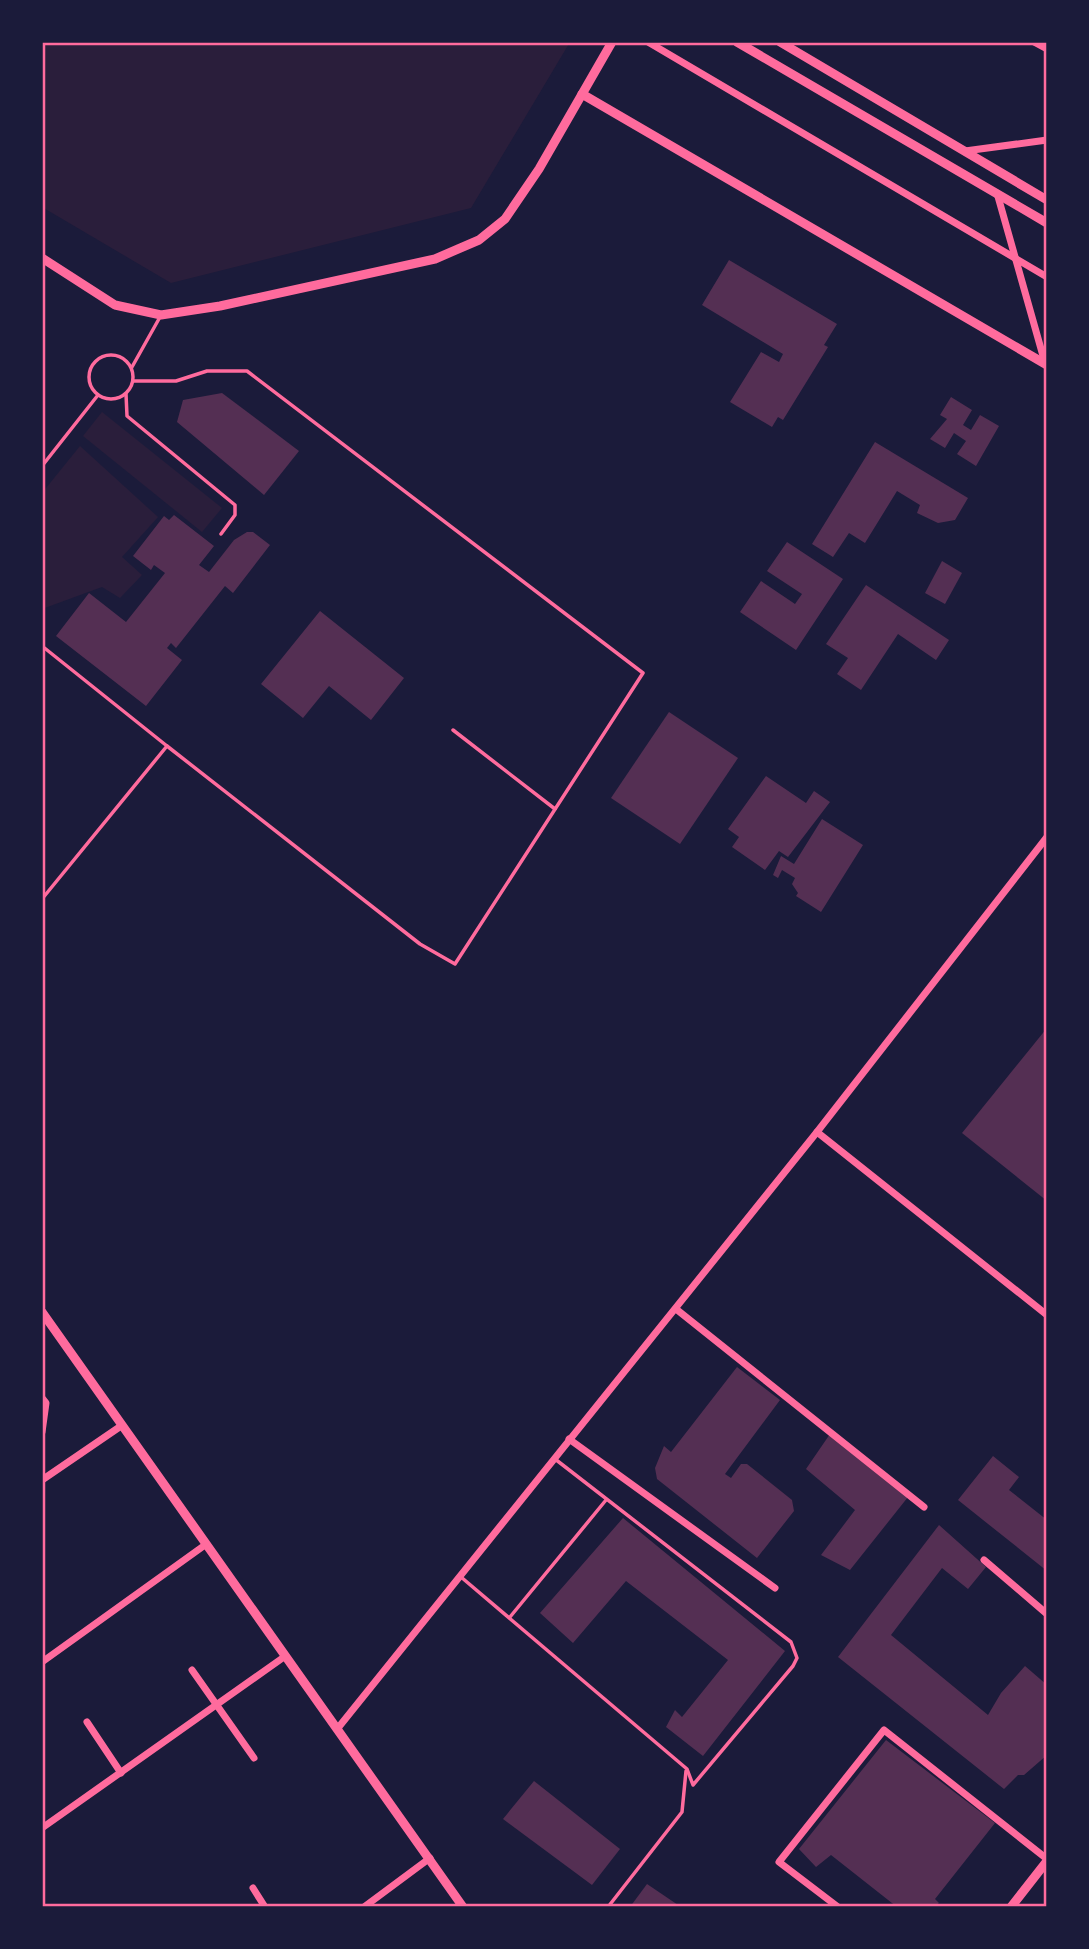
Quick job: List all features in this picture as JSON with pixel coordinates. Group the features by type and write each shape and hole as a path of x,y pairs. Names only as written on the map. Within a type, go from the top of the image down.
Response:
{"street":[{"path":"42,258 115,304 160,315 220,306 435,259 479,240 505,219 539,169 612,42"},
{"path":"648,42 1047,277"},
{"path":"737,42 1047,223"},
{"path":"780,42 1047,200"},
{"path":"1034,42 1047,49"},
{"path":"582,94 1046,364"},
{"path":"965,151 1047,140"},
{"path":"997,193 1046,364"},
{"path":"338,1728 817,1132 1047,837"},
{"path":"817,1132 1047,1315"},
{"path":"676,1309 924,1507"},
{"path":"42,1312 284,1657 338,1728 464,1907"},
{"path":"42,1398 46,1403 42,1432"},
{"path":"42,1480 121,1426"},
{"path":"569,1438 775,1588"},
{"path":"42,1662 205,1545"},
{"path":"984,1560 1047,1614"},
{"path":"42,1828 284,1657"},
{"path":"192,1670 254,1758"},
{"path":"87,1722 121,1773"},
{"path":"838,1907 779,1862 884,1730 1047,1860 1012,1907"},
{"path":"364,1907 430,1858"},
{"path":"253,1888 265,1907"}],"lane":[{"path":"160,315 132,367 133,382 126,394 127,416 235,505 235,515 221,534"},
{"path":"126,394 112,399 98,395 89,383 94,362 107,354 122,356 132,367"},
{"path":"42,646 420,944 455,964 643,673 247,371 207,371 176,381 133,382"},
{"path":"42,466 98,395"},
{"path":"453,730 555,809"},
{"path":"42,899 167,746"},
{"path":"460,1576 687,1769 693,1785 793,1666 797,1658 796,1649 791,1642 553,1458"},
{"path":"510,1617 606,1500"},
{"path":"608,1907 682,1812 687,1769"}],"shaded area":[{"path":"42,42 570,42 471,208 171,283 42,207"},
{"path":"102,412 222,508 202,532 83,436"},
{"path":"80,446 158,517 122,557 142,575 120,598 102,587 42,609 42,493"}],"building":[{"path":"729,260 837,324 824,345 828,347 783,420 778,417 772,427 730,402 761,352 779,362 783,354 702,305"},
{"path":"222,393 299,451 264,495 177,422 183,400"},
{"path":"951,397 972,410 963,425 971,430 980,415 999,426 976,466 957,454 966,441 954,433 945,448 930,439 947,419 940,415"},
{"path":"875,442 968,498 955,520 938,523 917,513 920,505 897,491 865,543 849,533 833,557 812,544"},
{"path":"174,515 214,546 199,565 209,572 234,540 247,532 253,532 270,545 233,593 225,586 176,648 171,643 167,648 182,660 146,706 56,636 89,593 126,622 165,573 154,565 151,570 133,556 164,516 169,520"},
{"path":"787,542 843,579 796,650 740,612 761,581 795,604 802,594 767,571"},
{"path":"942,561 962,573 945,604 925,593"},
{"path":"866,585 949,640 936,660 898,634 861,690 837,674 848,658 826,644"},
{"path":"320,611 404,678 371,720 329,686 303,718 261,684"},
{"path":"669,712 738,758 680,844 611,798"},
{"path":"766,776 806,803 814,791 830,802 788,857 779,851 765,870 732,847 739,837 728,829"},
{"path":"822,819 863,845 821,912 796,896 798,893 792,884 795,878 782,870 778,878 773,875 781,856 794,864"},
{"path":"1047,1028 1047,1201 962,1133"},
{"path":"737,1367 780,1400 725,1474 731,1478 741,1464 747,1464 792,1500 794,1511 757,1558 657,1479 655,1468 664,1446 671,1452"},
{"path":"830,1434 908,1497 850,1570 821,1555 855,1510 806,1469"},
{"path":"993,1456 1019,1477 1009,1490 1047,1520 1047,1571 958,1500"},
{"path":"623,1518 785,1651 703,1756 666,1727 675,1710 682,1717 728,1660 626,1581 573,1643 540,1613"},
{"path":"939,1525 986,1567 968,1589 942,1568 891,1635 988,1715 1001,1693 1025,1666 1047,1685 1047,1755 1024,1775 1018,1775 1004,1789 838,1657"},
{"path":"886,1740 995,1823 935,1899 939,1903 933,1907 897,1907 831,1855 816,1867 799,1849"},
{"path":"534,1781 620,1849 592,1885 503,1819"},
{"path":"647,1884 681,1907 630,1907"}]}
